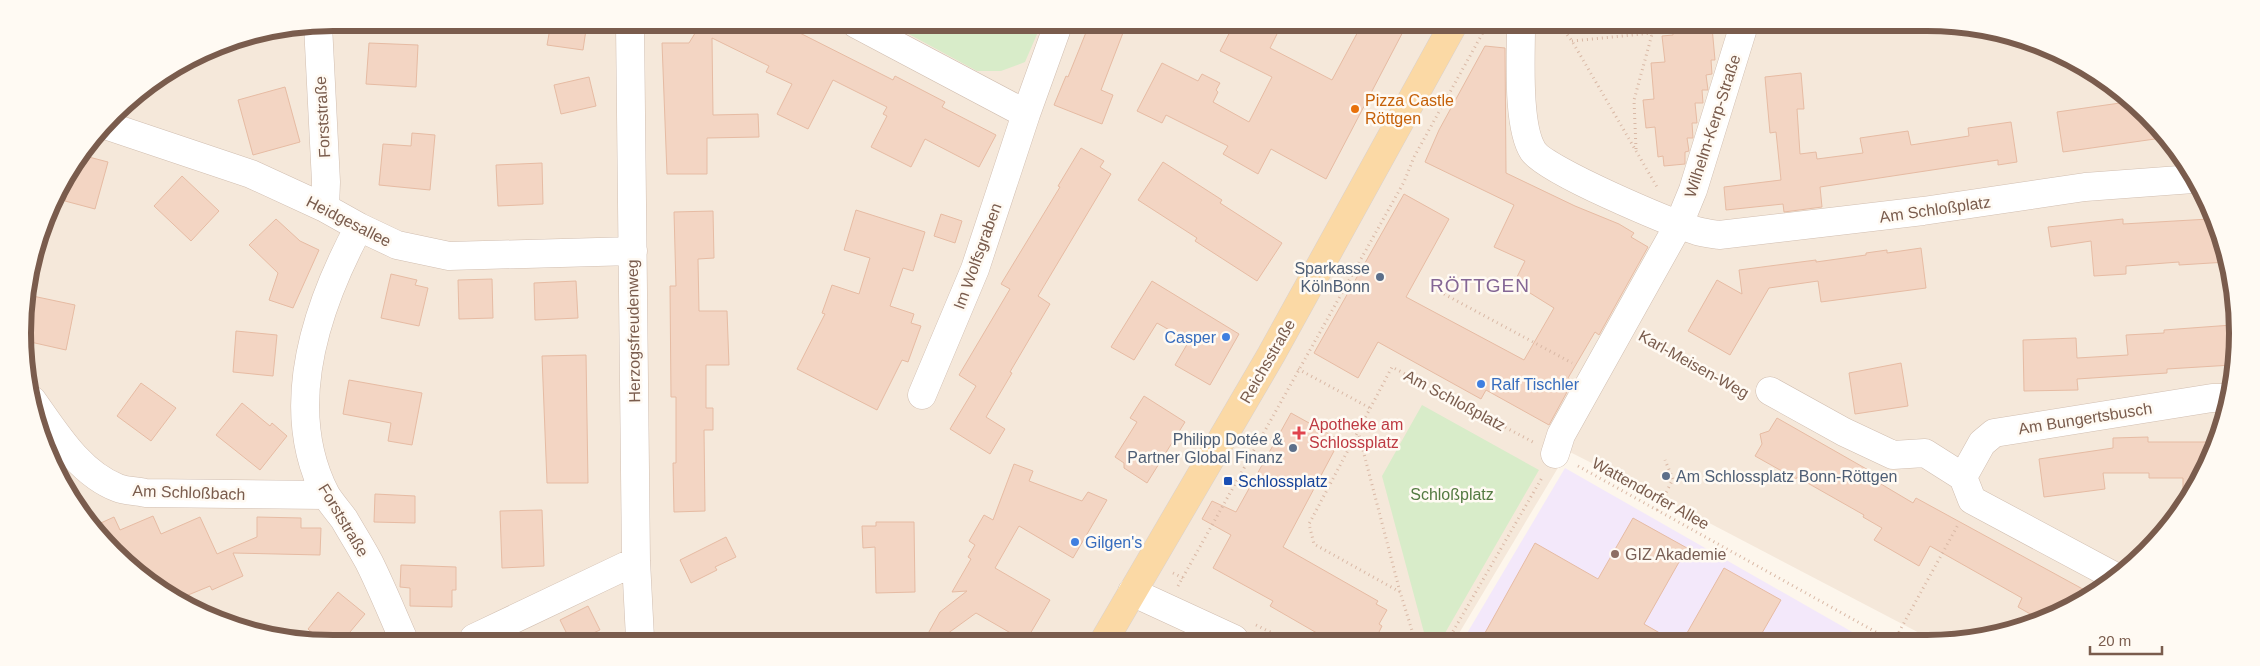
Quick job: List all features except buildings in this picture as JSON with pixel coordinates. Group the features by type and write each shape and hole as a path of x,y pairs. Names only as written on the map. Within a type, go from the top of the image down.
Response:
{"main road":[{"name":"Reichsstraße","path":"1107,635 1271,355 1449,31"}],"street":[{"name":"Herzogsfreudenweg","path":"630,31 636,561 640,635"},
{"path":"869,31 1026,114"},
{"name":"Im Wolfsgraben","path":"922,394 975,269 1026,114 1056,31"},
{"name":"Am Schloßplatz","path":"1521,31 1521,84 1526,133 1533,152 1550,166 1648,212 1697,232 1719,235 1923,211 2086,187 2187,179"},
{"name":"Wilhelm-Kerp-Straße","path":"1679,224 1693,190 1742,31"},
{"name":"Forststraße","path":"318,32 326,182 325,208"},
{"name":"Heidgesallee","path":"112,128 251,174 325,208 359,228 397,245 449,256 633,251"},
{"path":"1555,454 1561,435 1679,224"},
{"name":"Forststraße","path":"359,228 344,256 315,330 307,371 304,411 310,455 326,495 369,561 402,635"},
{"name":"Karl-Meisen-Weg","path":"1770,391 1844,432 1893,455 1925,453 1982,443"},
{"name":"Am Bungertsbusch","path":"1982,443 1994,433 2202,400 2221,399"},
{"name":"Am Schloßbach","path":"43,416 62,443 98,477 120,488 145,493 326,495"},
{"path":"1967,489 1982,443"},
{"path":"1925,453 1967,489 2109,573"},
{"path":"480,635 636,561"},
{"path":"1132,592 1223,635"}],"path":[{"path":"1183,578 1404,182 1414,157 1484,31"},
{"name":"Wilhelm-Kerp-Straße","path":"1564,31 1572,40 1661,193"},
{"path":"1572,40 1652,33"},
{"name":"Wilhelm-Kerp-Straße","path":"1636,150 1634,100 1652,33"},
{"path":"1444,294 1595,375"},
{"name":"Karl-Meisen-Weg","path":"1623,324 1762,402 1770,391"},
{"name":"Am Schloßplatz","path":"1400,592 1314,544 1309,524 1392,367 1555,454"},
{"path":"1298,369 1370,408"},
{"path":"1358,431 1400,592 1413,635"},
{"path":"1451,635 1555,454"},
{"name":"Wattendorfer Allee","path":"1555,454 1882,635"},
{"path":"1657,510 1673,479 1665,460"},
{"path":"1896,635 1967,489"}],"shaded area":[{"path":"333,31 1927,31 1966,34 2024,47 2060,62 2095,82 2126,106 2154,134 2178,165 2198,200 2213,236 2226,294 2229,333 2228,353 2223,392 2213,430 2198,466 2178,501 2166,517 2126,560 2095,584 2078,594 2060,604 2024,619 1986,629 1923,635 1568,451 1458,635 313,634 274,629 236,619 200,604 165,584 149,572 106,532 82,501 72,484 62,466 47,430 34,372 31,333 32,313 37,274 47,236 62,200 82,165 94,149 134,106 165,82 182,72 200,62 236,47 274,37"},
{"name":"GIZ Akademie","path":"1565,468 1857,635 1466,635"}],"green space":[{"path":"903,31 1038,31 1025,62 1001,71 977,71"},
{"name":"Schloßplatz","path":"1422,405 1539,470 1444,635 1425,635 1382,476"}],"place":[{"name":"Pizza Castle Röttgen","path":"1355,109"},
{"name":"Sparkasse KölnBonn","path":"1380,277"},
{"name":"Casper","path":"1226,337"},
{"name":"Ralf Tischler","path":"1481,384"},
{"name":"Apotheke am Schlossplatz","path":"1299,433"},
{"name":"Philipp Dotée & Partner Global Finanz","path":"1293,448"},
{"name":"Am Schlossplatz Bonn-Röttgen","path":"1666,476"},
{"name":"Schlossplatz","path":"1228,481"},
{"name":"Gilgen's","path":"1075,542"},
{"name":"GIZ Akademie","path":"1615,554"}],"district":[{"name":"RÖTTGEN","path":"1480,285"}]}
